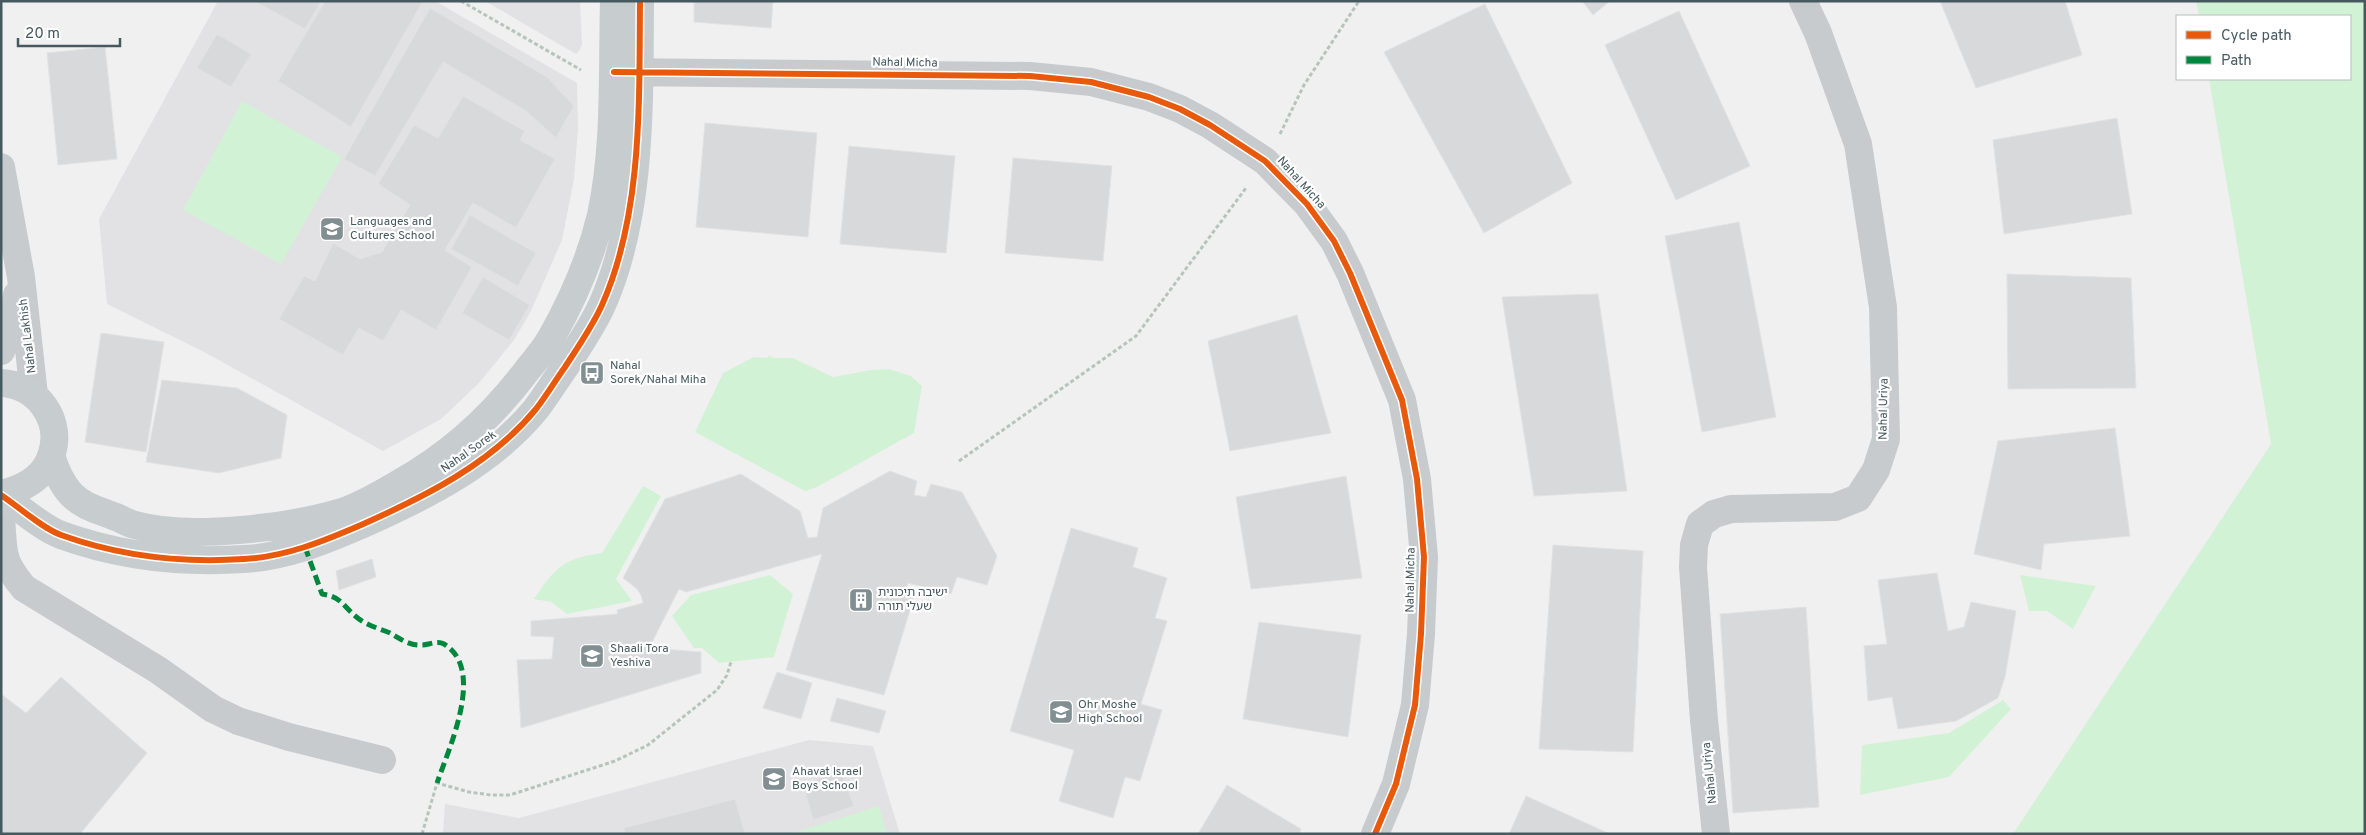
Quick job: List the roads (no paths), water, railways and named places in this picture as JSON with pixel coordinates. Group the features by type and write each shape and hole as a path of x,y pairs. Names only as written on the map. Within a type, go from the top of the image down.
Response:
{"street":[{"name":"Nahal Sorek","path":"51,456 59,478 72,495 89,508 134,525 203,532 241,530 294,522 344,511 399,484 457,444 484,422 511,392 550,340 574,292 592,244 603,199 614,72 614,1"},
{"name":"Nahal Sorek","path":"1,495 58,534 106,548 176,560 245,559 301,549 351,529 412,502 472,466 504,441 535,410 581,344 602,305 621,250 631,194 641,73 640,1"},
{"name":"Nahal Uriya","path":"1716,834 1704,720 1693,567 1694,545 1700,524 1714,514 1732,509 1835,507 1858,498 1876,470 1886,439 1884,307 1858,144 1818,33 1803,1"},
{"name":"Nahal Micha","path":"614,72 1020,76 1091,82 1149,97 1180,109 1210,125 1265,162 1306,204 1334,241 1402,400 1417,479 1424,557 1421,634 1414,705 1396,784 1375,834"},
{"name":"Nahal Lakhish","path":"1,167 21,277 34,395"},
{"name":"Nahal Lakhish","path":"1,351 12,320 21,277"},
{"path":"1,383 18,385 34,395 44,404 54,428 51,456 40,474 28,484 1,495"},
{"path":"1,518 3,554 11,572 24,588 158,670 213,709 238,721 281,734 382,760"}],"place":[{"name":"Languages and Cultures School","path":"332,229"},
{"name":"Nahal Sorek/Nahal Miha","path":"592,373"},
{"name":"ישיבה תיכונית שעלי תורה","path":"861,600"},
{"name":"Shaali Tora Yeshiva","path":"592,656"},
{"name":"Ohr Moshe High School","path":"1061,712"},
{"name":"Ahavat Israel Boys School","path":"774,779"}]}
